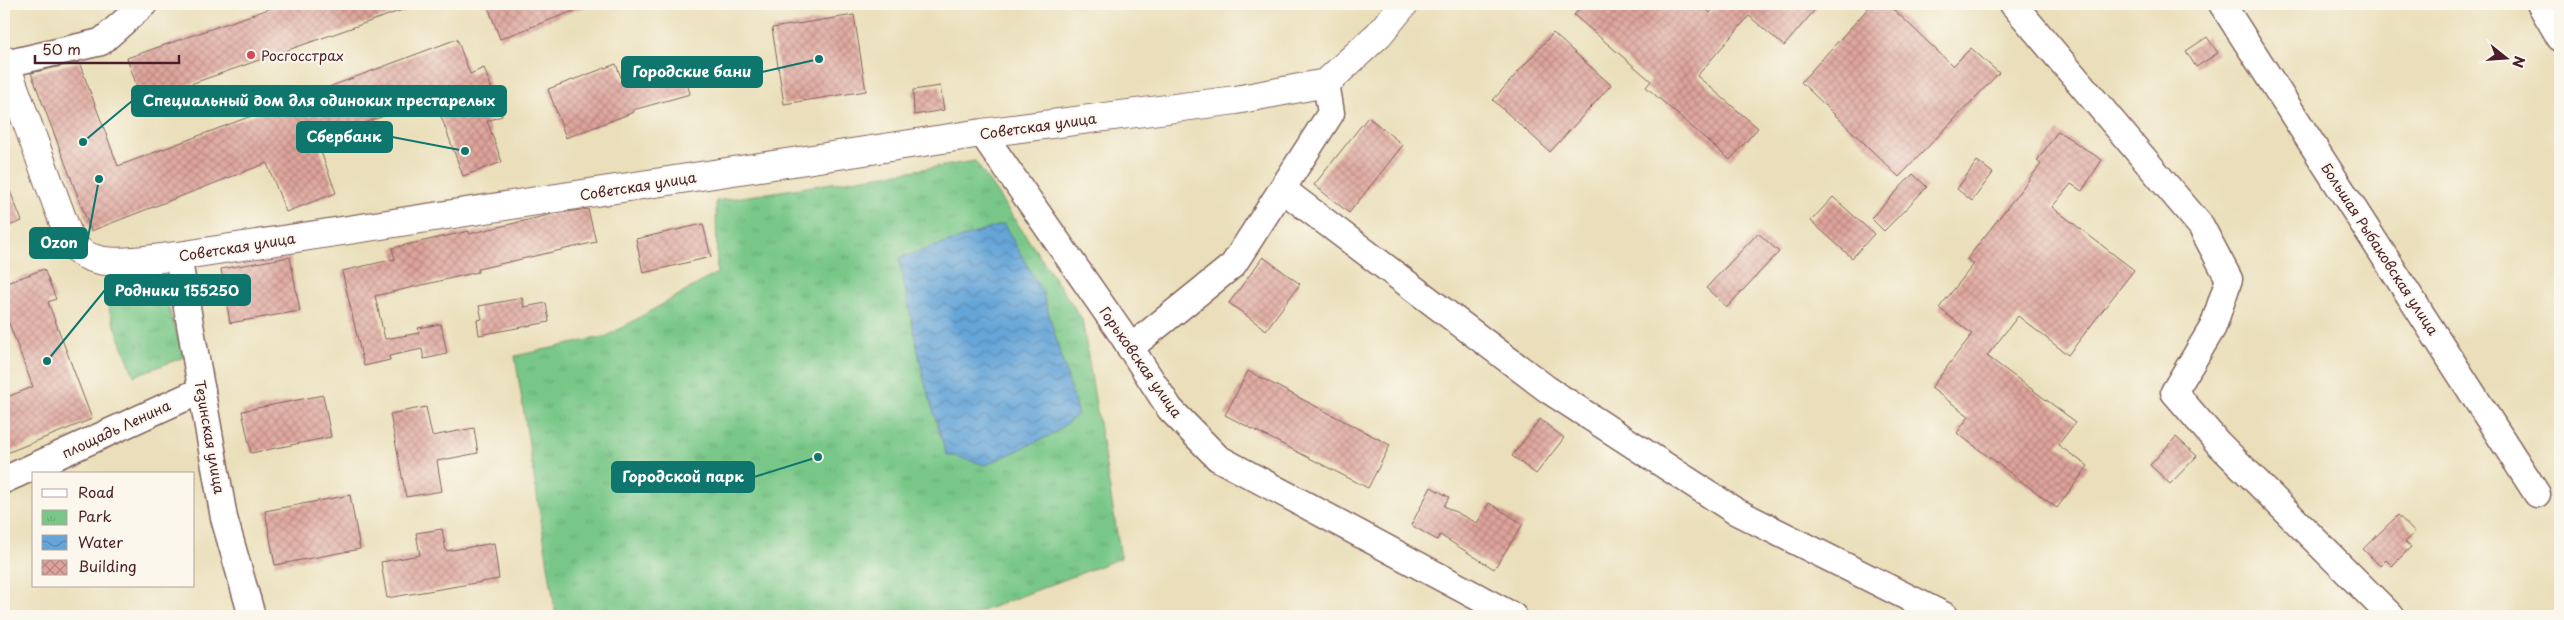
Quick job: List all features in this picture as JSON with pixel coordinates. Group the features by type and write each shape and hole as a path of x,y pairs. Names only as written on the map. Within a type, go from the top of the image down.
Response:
{"main road":[{"path":"1326,83 1379,34 1404,4"},
{"name":"Советская улица","path":"5,62 70,240 76,251 88,257 114,261 178,256 982,133 1236,100 1326,83"}],"street":[{"name":"Советская улица","path":"5,62 101,42 144,4"},
{"path":"2014,4 2202,226 2229,280 2213,327 2174,392 2218,443 2391,616"},
{"name":"Большая Рыбаковская улица","path":"2222,4 2537,494"},
{"path":"2540,4 2560,38"},
{"path":"1130,348 1233,265 1331,113 1326,83"},
{"name":"Горьковская улица","path":"982,133 1170,409 1218,458 1513,616"},
{"path":"1282,189 1547,389 1734,511 1945,616"},
{"name":"Тезинская улица","path":"178,256 224,518 252,616"},
{"name":"площадь Ленина","path":"4,480 202,390"}],"green space":[{"path":"975,161 1082,319 1121,558 969,616 556,616 515,356 607,336 717,273 716,201"},
{"path":"160,280 184,357 134,376 105,299"}],"water":[{"path":"1004,224 1043,294 1078,414 1053,434 986,465 946,454 924,380 899,258"}],"building":[{"path":"283,4 413,4 414,6 142,101 127,58"},
{"path":"487,4 588,4 589,5 500,39"},
{"path":"1583,4 1699,4 1710,13 1718,4 1820,4 1784,46 1749,16 1697,76 1758,128 1730,160 1646,87 1651,81 1574,15"},
{"path":"1872,4 1888,4 1953,66 1971,48 1999,73 1899,177 1801,82"},
{"path":"854,15 866,91 784,104 772,28"},
{"path":"1553,33 1611,85 1550,152 1493,100"},
{"path":"2207,37 2218,53 2196,67 2186,51"},
{"path":"457,39 470,74 484,68 502,116 487,121 502,162 463,176 434,97 317,141 336,193 286,212 267,163 91,231 31,73 79,62 118,166"},
{"path":"616,64 622,80 682,64 690,94 633,110 634,112 566,138 548,89"},
{"path":"940,86 944,110 914,115 913,90"},
{"path":"1368,117 1403,145 1349,213 1314,185"},
{"path":"2058,131 2102,160 2082,191 2071,184 2052,207 2134,270 2068,355 2018,316 1987,356 2076,422 2058,445 2088,466 2057,508 1957,433 1969,416 1931,388 1972,334 1939,308 1974,264 1967,259 2041,164 2037,161"},
{"path":"1977,161 1993,173 1972,201 1957,189"},
{"path":"1913,174 1927,187 1884,231 1871,218"},
{"path":"4,176 22,221 4,228"},
{"path":"1833,197 1874,234 1852,258 1811,221"},
{"path":"588,209 596,242 478,269 478,272 375,296 385,339 419,333 418,328 441,324 447,354 424,359 422,349 389,356 390,360 364,366 342,271 395,259 392,248 469,231 469,234 553,214"},
{"path":"703,224 711,257 643,273 636,239"},
{"path":"1758,233 1779,252 1727,307 1706,288"},
{"path":"290,257 300,311 230,323 221,269"},
{"path":"1263,257 1300,284 1266,330 1229,303"},
{"path":"44,269 56,299 48,302 92,419 4,454 4,398 33,387 4,310 4,284"},
{"path":"522,298 524,307 546,303 549,322 479,335 477,320 482,319 479,306"},
{"path":"1248,371 1390,445 1368,488 1225,415"},
{"path":"323,395 331,437 251,453 242,411"},
{"path":"426,407 432,436 474,428 478,453 437,461 442,491 406,497 390,414"},
{"path":"1540,419 1564,438 1536,474 1512,456"},
{"path":"2176,437 2197,456 2170,484 2150,465"},
{"path":"1431,487 1449,497 1444,506 1477,523 1489,503 1523,524 1494,569 1440,535 1437,540 1411,525"},
{"path":"350,495 360,549 275,565 265,511"},
{"path":"2398,515 2415,533 2405,542 2411,547 2392,566 2386,560 2380,566 2363,549"},
{"path":"442,529 446,551 494,543 499,579 387,598 381,562 420,555 416,533"}],"place":[{"name":"Росгосстрах","path":"251,55"},
{"name":"Городские бани","path":"819,59"},
{"name":"Специальный дом для одиноких престарелых","path":"83,142"},
{"name":"Сбербанк","path":"465,151"},
{"name":"Ozon","path":"99,179"},
{"name":"Родники 155250","path":"47,361"},
{"name":"Городской парк","path":"818,457"}]}
